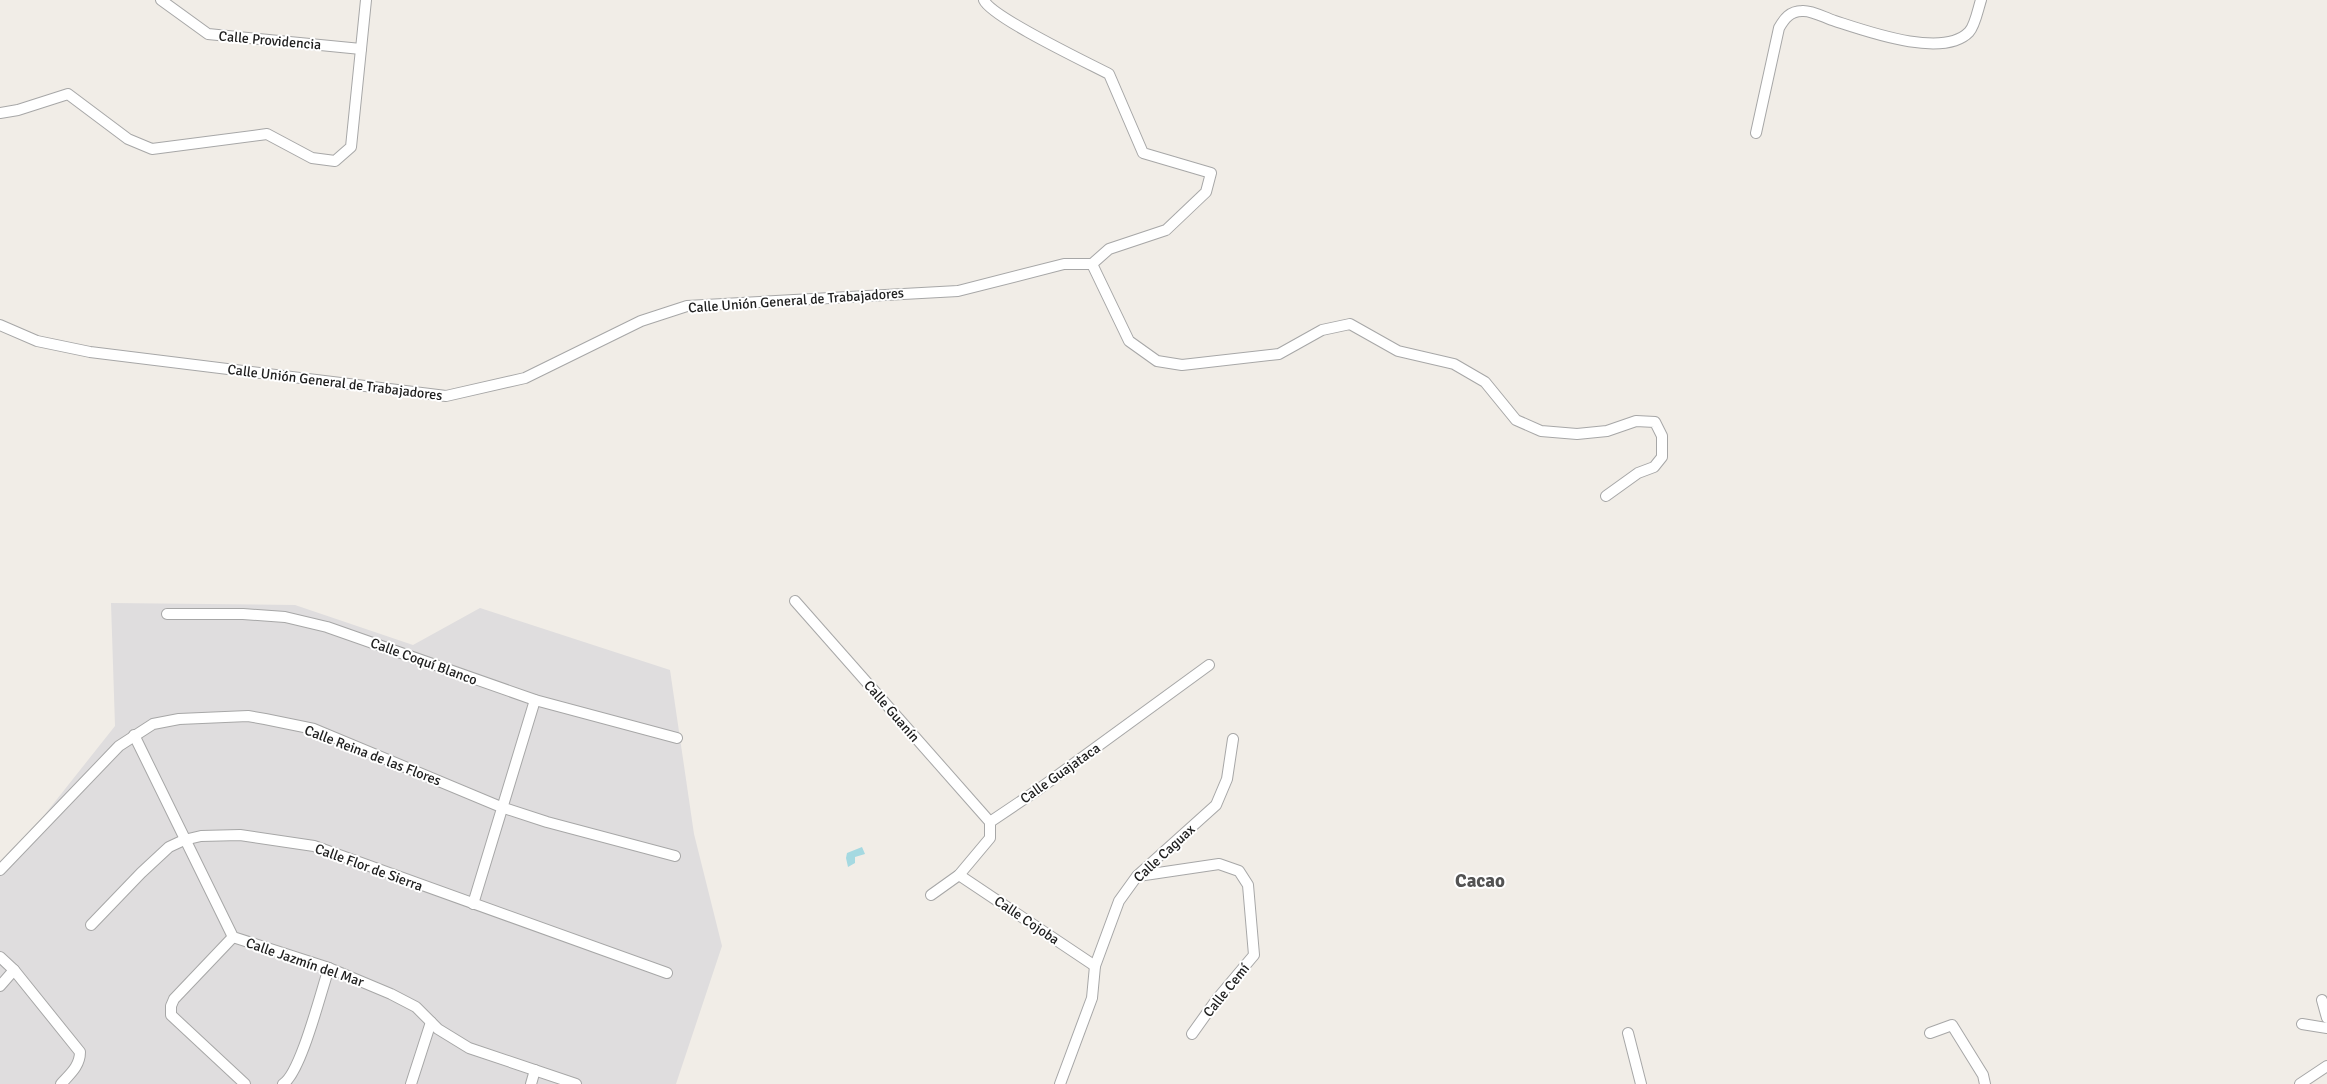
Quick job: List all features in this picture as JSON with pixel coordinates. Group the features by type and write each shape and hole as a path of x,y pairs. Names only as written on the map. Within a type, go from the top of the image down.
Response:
{"street":[{"name":"Calle Providencia","path":"161,0 208,34 361,49"},
{"path":"0,113 18,110 68,94 128,139 152,149 267,134 312,158 335,161 351,147 366,0"},
{"path":"984,0 1000,15 1109,74 1143,153 1211,173 1206,192 1166,230 1109,249 1092,264 1129,341 1156,360 1182,365 1279,354 1322,330 1350,324 1398,351 1454,364 1485,382 1516,420 1541,431 1577,434 1607,431 1636,420 1655,422 1662,436 1662,457 1654,466 1638,473 1606,496"},
{"path":"1756,133 1779,28 1785,17 1803,10 1855,28 1917,43 1944,44 1959,39 1970,31 1981,0"},
{"name":"Calle Unión General de Trabajadores","path":"0,325 37,341 90,352 446,396 526,378 641,321 687,306 958,291 1064,264 1092,264"},
{"name":"Calle Guanín","path":"795,600 990,822"},
{"name":"Calle Coquí Blanco","path":"167,614 243,614 285,617 319,625 399,650 449,671 535,700 677,738"},
{"name":"Calle Guajataca","path":"990,822 1039,790 1209,666"},
{"path":"473,904 535,700"},
{"name":"Calle Reina de las Flores","path":"0,870 119,746 134,735 153,724 179,719 248,716 314,730 501,807 546,822 675,856"},
{"name":"Calle Jazmín del Mar","path":"134,735 233,937 329,968 392,994 416,1007 438,1029 469,1048 576,1084"},
{"name":"Calle Caguax","path":"1060,1084 1092,998 1095,966 1119,901 1138,876 1216,805 1227,779 1233,739"},
{"path":"931,895 959,875 990,838 990,822"},
{"name":"Calle Flor de Sierra","path":"91,926 141,873 169,848 184,840 201,836 240,835 314,846 667,973"},
{"name":"Calle Cemí","path":"1138,876 1219,864 1239,871 1248,885 1254,955 1217,999 1192,1034"},
{"name":"Calle Cojoba","path":"959,875 1095,966"},
{"path":"233,937 174,999 171,1006 171,1015 245,1084"},
{"path":"0,957 14,970 80,1052 80,1058 76,1067 60,1084"},
{"path":"283,1084 289,1080 301,1054 329,968"},
{"path":"0,986 14,970"},
{"path":"2322,1000 2327,1018"},
{"path":"411,1084 431,1022"},
{"path":"2302,1024 2327,1028"},
{"path":"1930,1033 1952,1025 1983,1075 1985,1084"},
{"path":"1628,1033 1641,1084"},
{"path":"2300,1084 2327,1066"},
{"path":"531,1084 535,1070"}],"shaded area":[{"path":"111,603 295,605 413,645 480,608 670,670 694,834 722,946 676,1084 0,1084 0,871 115,726"}],"water":[{"path":"862,847 865,854 855,857 855,863 848,867 847,853"}],"district":[{"name":"Cacao","path":"1480,880"}]}
